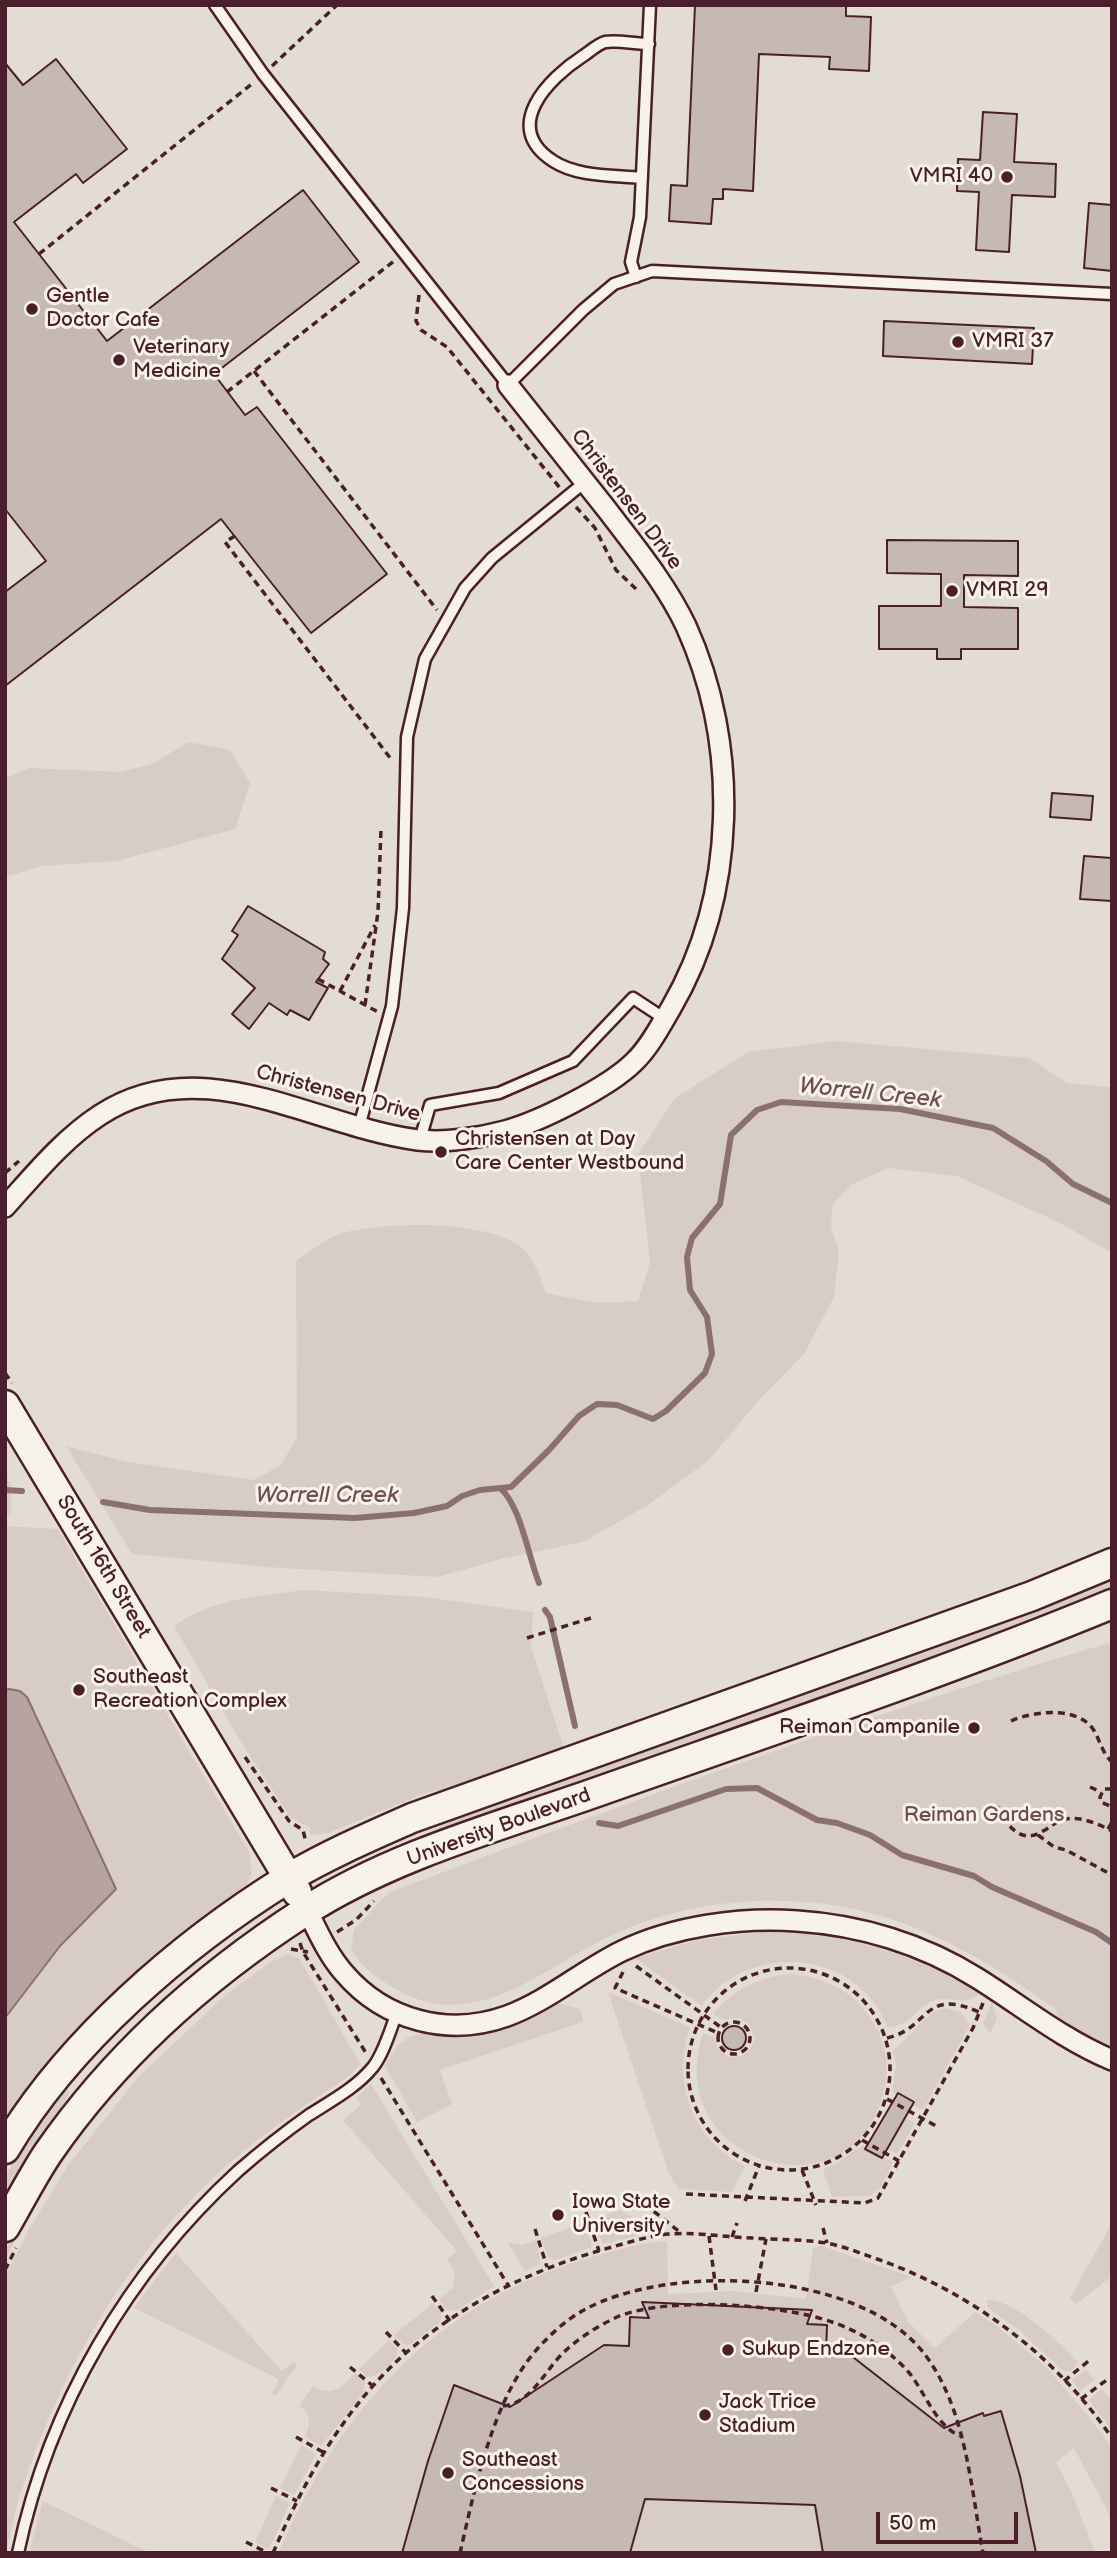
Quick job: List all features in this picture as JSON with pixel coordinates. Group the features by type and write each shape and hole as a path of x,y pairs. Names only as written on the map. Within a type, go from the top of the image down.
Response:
{"main road":[{"name":"South 16th Street","path":"5,1405 307,1910"},
{"name":"University Boulevard","path":"5,2149 61,2074 109,2018 230,1918 288,1878 346,1847 412,1818 982,1614 1112,1563"},
{"name":"University Boulevard","path":"11,2237 47,2155 92,2095 147,2035 207,1981 307,1910 427,1852 929,1673 1112,1604"}],"street":[{"name":"Christensen Drive","path":"5,1207 84,1126 121,1102 159,1091 219,1088 301,1108 359,1128 420,1140 456,1139 506,1131 546,1115 588,1093 634,1062 665,1019 686,982 719,879 723,780 718,728 705,677 685,626 652,568 508,384"},
{"path":"307,1910 343,1972 375,2001 397,2013 440,2025 478,2025 524,2008 624,1951 654,1940 708,1926 797,1921 879,1935 938,1956 978,1978 1062,2036 1112,2060"}],"lane":[{"path":"215,5 399,256 508,384 583,310 614,284 652,271 1112,294"},
{"path":"636,277 631,262 640,217 650,5"},
{"path":"642,178 575,170 551,160 533,140 530,118 538,96 562,70 603,42 649,44"},
{"path":"359,1128 392,1006 403,908 407,737 414,696 425,659 465,588 492,558 585,482"},
{"path":"420,1140 430,1105 499,1093 573,1061 634,998 665,1019"},
{"path":"18,2553 32,2500 61,2421 98,2344 126,2299 184,2226 239,2171 374,2066 397,2013"}],"path":[{"path":"39,254 263,74 337,5"},
{"path":"228,392 399,256 403,270"},
{"path":"420,291 416,321 421,330 447,347 567,497 595,527 616,570 636,589"},
{"path":"254,371 445,620"},
{"path":"235,536 225,542 405,777"},
{"path":"365,1005 377,921 381,828"},
{"path":"340,991 377,921"},
{"path":"318,979 381,1013"},
{"path":"316,1091 360,1096"},
{"path":"527,1638 594,1617"},
{"path":"1011,1721 1040,1713 1078,1718 1091,1727 1105,1756 1112,1762"},
{"path":"1090,1787 1101,1792"},
{"path":"1101,1792 1108,1787 1112,1789"},
{"path":"1101,1792 1101,1802 1112,1807"},
{"path":"997,1806 1014,1832 1038,1835 1054,1847 1066,1850 1112,1875"},
{"path":"1038,1835 1067,1818 1081,1819 1110,1830 1112,1822"},
{"path":"333,1934 355,1921"},
{"path":"336,1925 344,1941"},
{"path":"300,1938 303,1952 367,2055"},
{"path":"281,1950 303,1952 314,1948"},
{"path":"718,2033 615,1988 617,1981 632,1964 722,2028"},
{"path":"774,1968 798,1968 831,1977 860,1996 875,2014 887,2038 891,2075 887,2099 862,2140 828,2163 802,2170 759,2166 724,2147 699,2116 688,2077 688,2057 698,2024 703,2014 731,1985 752,1974 774,1968"},
{"path":"686,2194 816,2202 872,2201 878,2198 923,2119 985,1997"},
{"path":"887,2038 907,2032 934,2006 954,2004 979,2012"},
{"path":"734,2022 744,2026 750,2034 749,2045 741,2052 726,2052 719,2044 718,2033 722,2028 734,2022"},
{"path":"380,2076 508,2285"},
{"path":"887,2099 938,2127"},
{"path":"862,2140 899,2161"},
{"path":"746,2199 759,2166"},
{"path":"802,2170 816,2202"},
{"path":"638,2194 642,2202 682,2235"},
{"path":"586,2212 600,2250"},
{"path":"732,2237 737,2223"},
{"path":"823,2228 827,2243"},
{"path":"535,2229 547,2267"},
{"path":"246,2542 271,2553 323,2452 373,2386 406,2353 450,2321 508,2285 547,2267 654,2236 709,2236 827,2243 901,2267 948,2288 1021,2340 1065,2381 1112,2438"},
{"path":"709,2236 716,2291"},
{"path":"5,2270 11,2237"},
{"path":"756,2292 766,2239"},
{"path":"460,2553 503,2406 515,2380 537,2349 583,2310 642,2289 714,2280 758,2282 846,2301 886,2322 925,2353 939,2375 960,2436 983,2553"},
{"path":"432,2296 450,2321"},
{"path":"503,2406 518,2403 526,2397 547,2370 577,2340 618,2317 660,2307 760,2309 821,2319 870,2341 904,2367 944,2426 960,2436"},
{"path":"386,2332 406,2353"},
{"path":"1065,2381 1091,2359"},
{"path":"350,2367 373,2386"},
{"path":"1081,2399 1108,2379"},
{"path":"296,2437 323,2452"},
{"path":"271,2488 297,2501"}],"shaded area":[{"path":"5,5 1112,5 1112,2553 5,2553"},
{"path":"5,1690 20,1691 27,1697 116,1889 60,1946 5,2018"}],"green space":[{"path":"188,742 230,750 250,783 235,829 117,861 42,866 5,877 5,778 30,768 120,772 153,764"},
{"path":"835,1041 1029,1058 1067,1083 1112,1087 1112,1253 1060,1223 957,1176 888,1168 851,1185 833,1204 831,1227 839,1252 834,1297 804,1354 759,1400 708,1461 648,1505 583,1542 501,1559 438,1577 280,1568 132,1554 66,1446 127,1462 253,1480 280,1466 297,1438 296,1261 342,1233 404,1225 451,1226 494,1234 518,1245 534,1263 546,1293 596,1303 638,1301 650,1262 638,1155 674,1099 748,1052"},
{"path":"5,1474 11,1485 11,1514 5,1518"},
{"name":"Southeast Recreation Complex","path":"5,1526 58,1529 249,1852 252,1873 241,1896 5,2134"},
{"path":"1112,1575 1112,1594 422,1844 419,1838 480,1806"},
{"path":"306,1590 424,1597 533,1612 531,1647 565,1752 471,1785 425,1793 328,1833 310,1835 310,1828 291,1818 239,1739 174,1626 204,1609 221,1604"},
{"name":"Reiman Gardens","path":"1112,1642 1112,2060 1062,2036 1056,2009 986,1963 916,1928 841,1906 800,1901 757,1901 705,1906 672,1913 595,1943 512,1990 484,2000 455,2005 425,2001 394,1988 370,1971 351,1949 354,1930 388,1893 838,1729"},
{"path":"766,1932 823,1936 877,1948 928,1966 979,1993 969,2000 933,2001 902,2024 887,2027 873,2001 853,1982 828,1969 801,1963 773,1963 746,1970 722,1985 702,2006 635,1958 702,1939"},
{"path":"286,1938 264,1959 191,2016 136,2071 86,2130 64,2161 42,2193 5,2261 5,2251 52,2171 96,2109 190,2010"},
{"path":"288,1954 299,1958 303,1964 360,2064 344,2079 225,2167 190,2200 129,2273 79,2355 58,2398 23,2486 5,2553 5,2277 28,2231 69,2164 139,2076 228,1993 272,1961"},
{"path":"792,1974 831,1984 853,1998 877,2029 884,2047 886,2065 881,2102 860,2138 830,2158 796,2165 761,2159 730,2141 707,2114 697,2077 703,2033 714,2037 721,2052 734,2057 747,2052 755,2038 747,2022 738,2018 723,2020 713,2014 721,2005 748,1985"},
{"path":"608,1992 690,2027 683,2068 685,2088 690,2107 711,2141 726,2155 745,2166 732,2192 679,2189 669,2174"},
{"path":"992,2002 997,2019 990,2034 983,2023"},
{"path":"558,2003 580,2009 583,2022 440,2070 452,2104 417,2122 385,2066 396,2047 409,2037 428,2032 463,2036 482,2034 519,2023"},
{"path":"946,2008 961,2012 970,2025 923,2110 892,2093 896,2066 893,2050 931,2014"},
{"path":"371,2084 494,2286 456,2311 446,2310 439,2299 453,2288 455,2272 447,2259 457,2251 343,2120 361,2105 356,2098"},
{"path":"66,2089 70,2092 5,2207 5,2175"},
{"path":"906,2118 915,2123 897,2154 887,2149"},
{"path":"863,2145 893,2162 881,2187 870,2196 832,2197 823,2169 834,2165"},
{"path":"620,2210 641,2222 642,2232 637,2236 603,2244 592,2220"},
{"path":"586,2222 592,2247 555,2260 548,2257 541,2238"},
{"path":"1112,2223 1112,2276 1076,2304 1070,2298"},
{"path":"536,2240 541,2263 525,2271 508,2243 523,2245"},
{"name":"Jack Trice Stadium","path":"667,2241 668,2294 734,2291 806,2299 813,2248 822,2246 911,2277 891,2287 908,2322 935,2348 975,2312 997,2326 1046,2367 1112,2448 1112,2520 1074,2448 1056,2462 1073,2496 1095,2553 279,2553 303,2501 331,2453 363,2408 399,2368 440,2333 485,2303 534,2277 618,2250"},
{"path":"176,2253 282,2371 294,2362 297,2366 276,2395 272,2393 279,2379 134,2308"},
{"path":"987,2300 998,2302 1023,2314 1049,2334 1078,2362 1071,2372 1062,2370 1019,2330 987,2307"},
{"path":"433,2303 441,2313 441,2321 410,2345 403,2344 394,2335"},
{"path":"389,2340 398,2350 397,2354 382,2372 367,2377 359,2369"},
{"path":"1086,2370 1094,2380 1080,2391 1072,2380"},
{"path":"355,2373 365,2382 363,2393 321,2446 305,2437 309,2420 306,2412 299,2406 313,2386 331,2391"},
{"path":"1102,2389 1112,2402 1112,2431 1089,2400"},
{"path":"301,2445 316,2454 294,2495 280,2488"},
{"path":"276,2496 290,2503 269,2549 255,2542"},
{"path":"43,2501 47,2503 150,2553 29,2553"}],"building":[{"path":"695,5 846,5 846,16 871,17 869,71 829,69 830,57 759,54 753,191 723,189 723,199 713,199 711,224 669,221 671,185 687,186"},
{"name":"Veterinary Medicine","path":"56,59 127,149 83,183 76,174 14,222 107,341 303,190 359,262 214,374 245,415 257,407 387,574 311,633 221,519 5,686 5,592 46,561 5,509 5,63 23,85"},
{"name":"VMRI 40","path":"983,112 1017,114 1014,162 1056,164 1055,197 1012,195 1009,252 976,250 979,192 957,191 958,159 980,160"},
{"path":"1089,203 1112,205 1112,271 1084,268"},
{"name":"VMRI 37","path":"884,321 1034,328 1032,364 883,356"},
{"name":"VMRI 29","path":"887,540 1018,541 1018,576 964,575 964,607 1018,608 1018,649 961,649 961,659 937,659 937,649 879,649 879,606 941,606 941,574 887,573"},
{"path":"1052,793 1093,796 1091,820 1050,817"},
{"path":"1084,856 1112,858 1112,901 1080,899"},
{"path":"248,906 325,952 323,959 329,964 316,982 328,988 309,1020 290,1010 287,1015 269,1003 249,1029 232,1014 255,988 222,959 238,935 232,931"},
{"path":"734,2026 743,2029 746,2038 743,2047 734,2050 725,2047 722,2038 725,2029"},
{"path":"898,2093 914,2102 882,2158 865,2149"},
{"name":"Jack Trice Stadium","path":"642,2302 812,2310 807,2324 827,2325 826,2353 849,2354 944,2428 983,2413 984,2416 1001,2411 1020,2476 1036,2553 823,2553 815,2505 645,2499 630,2553 402,2553 428,2461 454,2385 510,2407 604,2345 629,2346 630,2317 649,2318"}],"waterway":[{"name":"Worrell Creek","path":"103,1502 150,1510 355,1518 414,1513 447,1506 462,1496 480,1490 511,1487 579,1416 597,1404 617,1405 653,1419 666,1411 705,1373 712,1354 707,1317 690,1290 687,1257 692,1238 720,1204 731,1135 757,1110 781,1102 900,1109 993,1128 1046,1161 1073,1184 1112,1203"},
{"path":"500,1488 519,1519 539,1583"},
{"name":"Worrell Creek","path":"5,1490 22,1491"},
{"path":"545,1610 550,1617 575,1726"},
{"path":"599,1823 618,1826 726,1789 757,1788 817,1820 837,1823 870,1835 902,1855 974,1876 992,1887 1096,1932 1112,1943"}],"place":[{"name":"VMRI 40","path":"1007,177"},
{"name":"Gentle Doctor Cafe","path":"32,309"},
{"name":"VMRI 37","path":"958,342"},
{"name":"Veterinary Medicine","path":"119,360"},
{"name":"VMRI 29","path":"952,591"},
{"name":"Christensen at Day Care Center Westbound","path":"441,1152"},
{"name":"Southeast Recreation Complex","path":"79,1690"},
{"name":"Reiman Campanile","path":"974,1728"},
{"name":"Iowa State University","path":"558,2215"},
{"name":"Sukup Endzone","path":"728,2350"},
{"name":"Jack Trice Stadium","path":"705,2415"},
{"name":"Southeast Concessions","path":"448,2473"}]}
